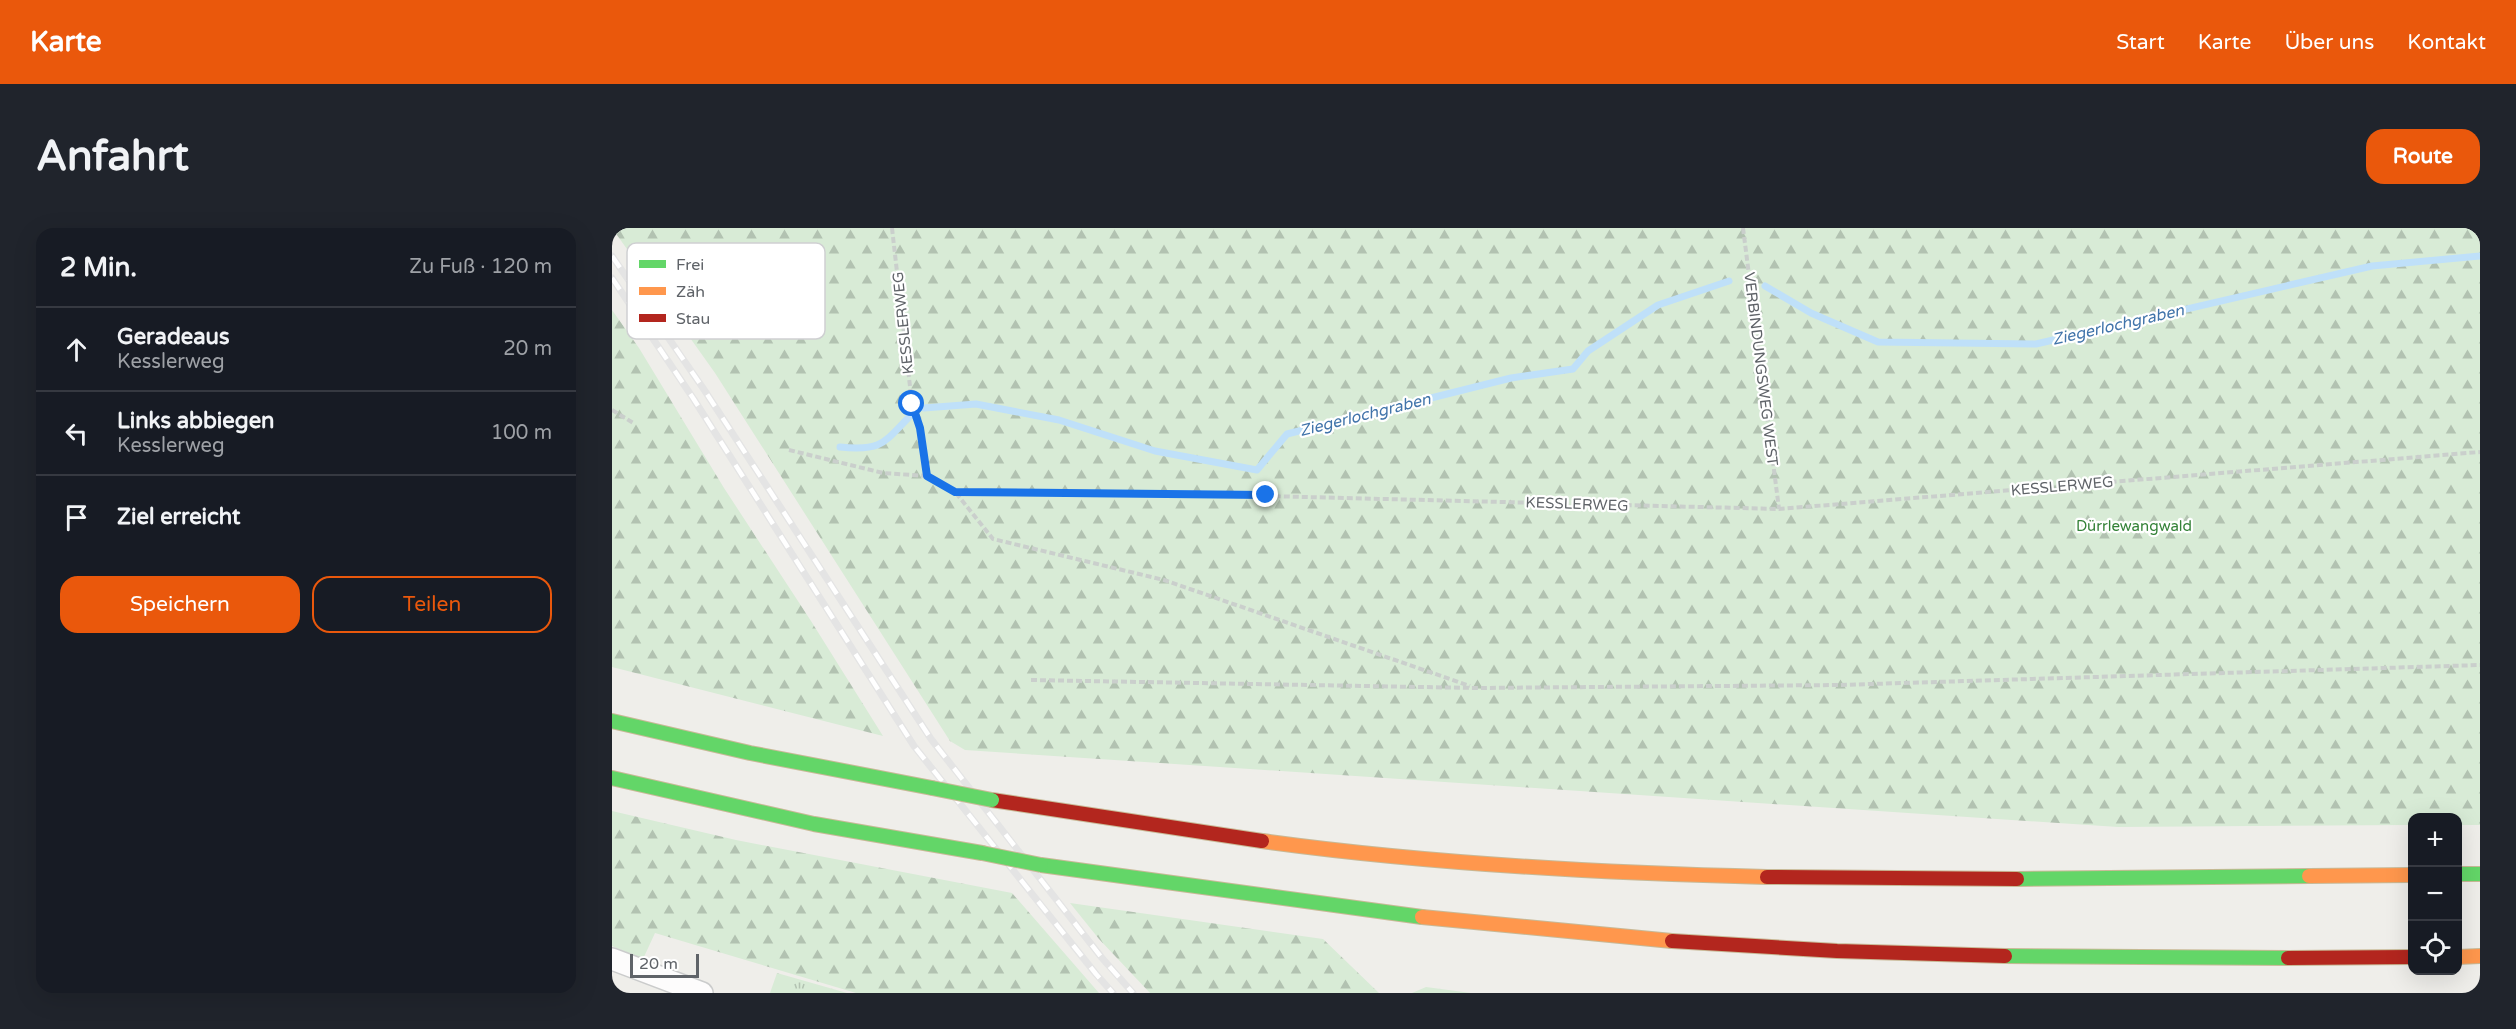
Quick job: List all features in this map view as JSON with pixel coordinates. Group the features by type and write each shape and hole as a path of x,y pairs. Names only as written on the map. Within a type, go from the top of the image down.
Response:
{"highway":[{"path":"612,721 750,753 992,800 1329,850 1459,863 1634,873 1832,880 2408,875"},
{"path":"612,778 814,824 1041,865 1242,895 1462,921 1645,939 1988,957 2119,959 2408,957"},
{"path":"2462,874 2480,874"},
{"path":"2462,957 2480,956"}],"street":[{"path":"612,959 702,993"}],"path":[{"name":"KESSLERWEG","path":"892,228 912,404 920,428 927,476 955,492 1266,495 1779,509 2480,452"},
{"name":"VERBINDUNGSWEG WEST","path":"1743,228 1779,509"},
{"path":"612,410 635,423"},
{"path":"789,450 884,473 927,476"},
{"path":"955,492 993,539 1164,580 1476,688"},
{"path":"1031,680 1476,688 1839,685 2480,665"}],"green space":[{"name":"Dürrlewangwald","path":"612,228 2480,228 2480,825 2462,825 2462,813 2408,813 2408,825 2118,827 965,750 950,741 715,373 691,339 825,339 825,243 627,243 627,249"},
{"path":"612,310 627,331 627,339 633,339 639,348 724,488 883,736 612,667"},
{"path":"612,811 736,840 1012,893 1099,993 856,993 655,933 643,959 612,946"},
{"path":"1070,903 1323,939 1379,993 1150,993 1099,939"},
{"path":"777,973 847,993 770,993"},
{"path":"1426,987 1471,993 1412,993"}],"waterway":[{"name":"Ziegerlochgraben","path":"1765,286 1811,313 1878,342 2036,344 2372,266 2480,256"},
{"name":"Ziegerlochgraben","path":"924,408 976,404 1059,420 1155,451 1257,470 1287,434 1511,378 1573,369 1588,351 1658,305 1729,281"},
{"name":"Ziegerlochgraben","path":"840,447 864,448 880,444 910,416"}],"railway":[{"path":"612,256 627,278"},
{"path":"612,278 627,300"},
{"path":"653,339 914,746 1113,993"},
{"path":"669,339 931,739 1102,958 1133,993"}],"traffic: fast":[{"path":"612,721 750,753 932,788"},
{"path":"612,778 814,824 982,853"},
{"path":"932,788 992,800"},
{"path":"982,853 1041,865"},
{"path":"1041,865 1422,917"},
{"path":"2462,874 2480,874"},
{"path":"2017,879 2309,876"},
{"path":"2005,956 2288,958"}],"traffic: slow":[{"path":"1262,841 1388,856 1514,866 1767,877"},
{"path":"2309,876 2408,875"},
{"path":"1422,917 1672,941"},
{"path":"2462,957 2480,956"}],"traffic: jam":[{"path":"992,800 1262,841"},
{"path":"1767,877 2017,879"},
{"path":"1672,941 1837,951 2005,956"},
{"path":"2288,958 2408,957"}],"route":[{"path":"912,404 920,428 927,476 955,492 1266,495"}]}
